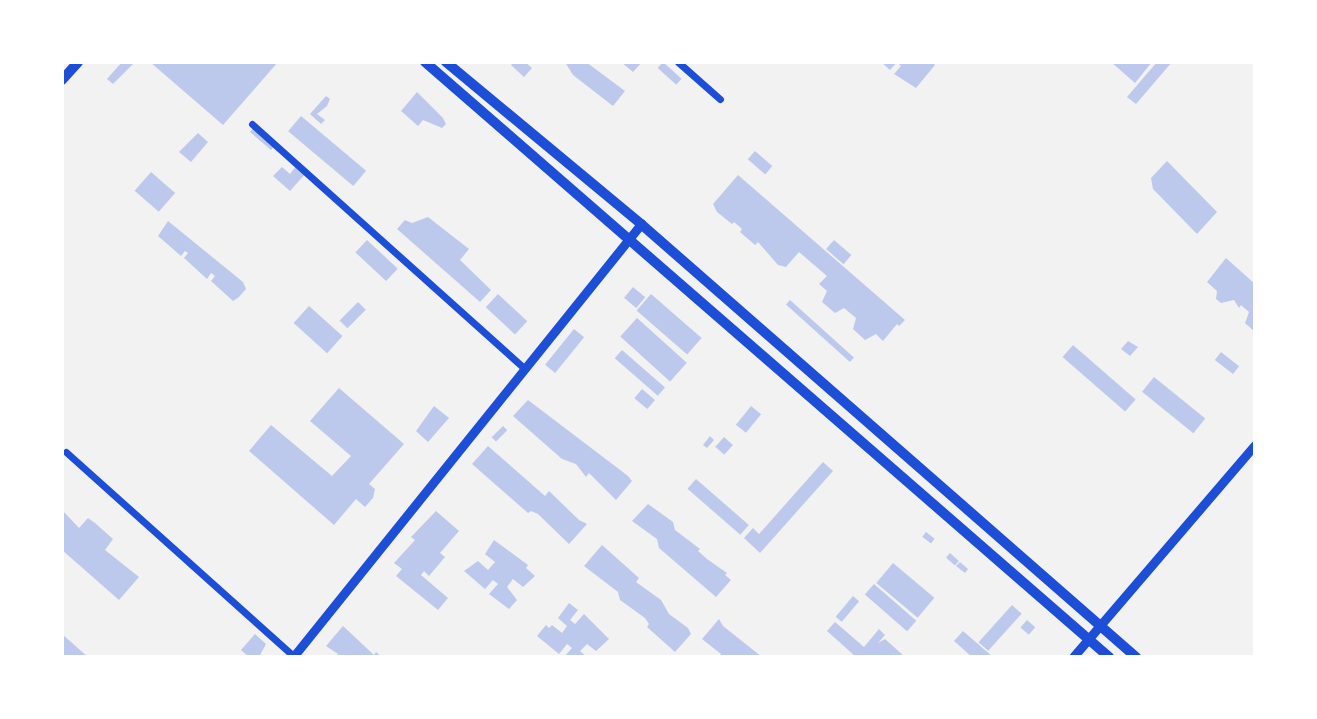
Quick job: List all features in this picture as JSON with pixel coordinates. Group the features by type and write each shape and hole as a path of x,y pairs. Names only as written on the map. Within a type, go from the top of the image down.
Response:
{"main road":[{"path":"62,80 78,62"},
{"path":"425,62 1109,657"},
{"path":"446,62 641,224 1136,657"}],"street":[{"path":"678,62 720,99"},
{"path":"252,124 525,369"},
{"path":"66,452 293,657 641,224"},
{"path":"1073,657 1255,445"}],"building":[{"path":"122,62 135,62 113,84 107,79"},
{"path":"150,62 278,62 223,125"},
{"path":"525,62 532,68 524,77 511,65"},
{"path":"565,62 586,62 625,91 613,106 573,75"},
{"path":"621,62 642,62 633,72"},
{"path":"663,62 682,79 676,85 658,68"},
{"path":"881,62 897,62 890,70"},
{"path":"897,62 932,62 935,65 916,88 894,74 901,66"},
{"path":"1111,62 1152,62 1135,83"},
{"path":"1157,62 1172,62 1136,104 1127,97"},
{"path":"417,92 443,118 446,124 442,128 423,120 418,126 401,111"},
{"path":"326,96 330,99 327,106 317,114 325,120 321,124 310,114"},
{"path":"301,116 366,171 353,186 288,131"},
{"path":"256,125 276,144 271,150 250,132"},
{"path":"198,133 208,142 191,162 179,152"},
{"path":"755,151 772,166 765,174 748,159"},
{"path":"1167,161 1217,212 1197,234 1153,189 1151,178"},
{"path":"297,165 306,173 290,191 273,176 282,167 290,174"},
{"path":"151,172 175,193 159,212 135,191"},
{"path":"738,175 905,320 899,326 897,324 883,341 876,334 865,340 853,329 856,318 844,308 835,313 822,302 827,291 819,284 827,276 799,252 786,267 778,265 758,242 755,245 734,222 732,224 717,212 713,204"},
{"path":"428,217 469,249 460,260 491,290 480,302 397,229 405,220 412,223"},
{"path":"168,221 243,282 246,289 239,297 233,301 211,281 215,276 211,273 207,279 184,258 188,253 185,251 181,256 158,236"},
{"path":"367,240 398,269 386,281 355,252"},
{"path":"834,240 851,255 843,264 826,249"},
{"path":"1226,258 1255,284 1255,332 1245,323 1249,312 1241,305 1239,308 1234,300 1221,303 1216,299 1217,291 1207,282"},
{"path":"633,287 645,297 636,308 624,298"},
{"path":"498,294 527,321 515,334 486,307"},
{"path":"651,294 702,338 687,355 637,311"},
{"path":"790,300 854,358 850,362 786,304"},
{"path":"358,302 366,310 347,328 340,320"},
{"path":"309,306 342,336 327,353 294,323"},
{"path":"637,318 687,363 670,381 620,337"},
{"path":"574,329 584,337 555,373 545,365"},
{"path":"1128,341 1138,347 1130,356 1121,349"},
{"path":"1073,345 1136,399 1125,412 1063,357"},
{"path":"622,350 665,387 658,396 615,358"},
{"path":"1221,352 1239,366 1233,374 1215,360"},
{"path":"1154,377 1205,419 1193,433 1142,392"},
{"path":"339,388 404,444 369,484 375,489 373,498 365,507 356,499 334,525 249,451 271,425 332,476 351,456 310,421"},
{"path":"642,389 655,400 647,409 634,398"},
{"path":"528,400 628,476 632,481 616,500 589,473 586,477 576,464 562,459 513,416"},
{"path":"434,406 449,418 428,442 416,431"},
{"path":"751,406 761,414 746,433 736,425"},
{"path":"503,426 507,430 496,442 492,437"},
{"path":"710,436 714,440 707,448 703,445"},
{"path":"724,437 733,445 724,455 715,447"},
{"path":"488,446 545,496 549,491 587,524 569,544 538,514 528,513 472,464"},
{"path":"823,462 833,471 760,553 744,538 753,528 759,534"},
{"path":"696,479 749,525 740,535 687,489"},
{"path":"648,504 673,522 675,530 727,573 725,575 731,580 716,597 659,548 657,539 632,521"},
{"path":"62,510 79,528 88,518 95,523 113,539 105,550 139,577 119,600 62,550"},
{"path":"436,511 459,531 440,553 445,557 429,576 424,571 421,575 448,598 438,610 396,576 402,569 394,563 415,540 411,537"},
{"path":"926,532 935,539 931,544 922,537"},
{"path":"494,540 528,565 526,568 535,576 523,587 513,579 507,587 517,600 509,609 489,594 498,584 493,580 485,589 464,571 478,561 488,570 495,562 485,554"},
{"path":"602,545 639,578 636,582 661,600 669,614 688,628 691,634 675,652 647,627 649,624 645,618 620,600 618,592 584,566"},
{"path":"950,553 959,561 955,565 946,557"},
{"path":"960,562 968,569 965,573 956,566"},
{"path":"893,563 934,598 918,618 876,583"},
{"path":"874,584 916,621 907,631 865,595"},
{"path":"853,596 859,601 842,622 836,617"},
{"path":"569,603 578,610 570,620 575,624 584,614 609,639 596,651 587,644 580,651 587,657 564,657 572,648 567,644 559,654 537,636 546,625 549,628 552,625 562,633 567,626 558,618"},
{"path":"1012,605 1022,614 988,651 979,642"},
{"path":"719,619 723,626 762,657 719,657 721,654 702,639"},
{"path":"1027,620 1035,627 1029,635 1020,628"},
{"path":"835,622 864,647 879,629 885,635 878,643 885,639 905,657 856,657 827,631"},
{"path":"343,626 374,655 376,652 382,657 336,657 338,654 326,646"},
{"path":"963,631 993,657 972,657 954,641"},
{"path":"62,634 88,657 63,657"},
{"path":"255,634 266,644 259,657 249,657 241,650"}]}
